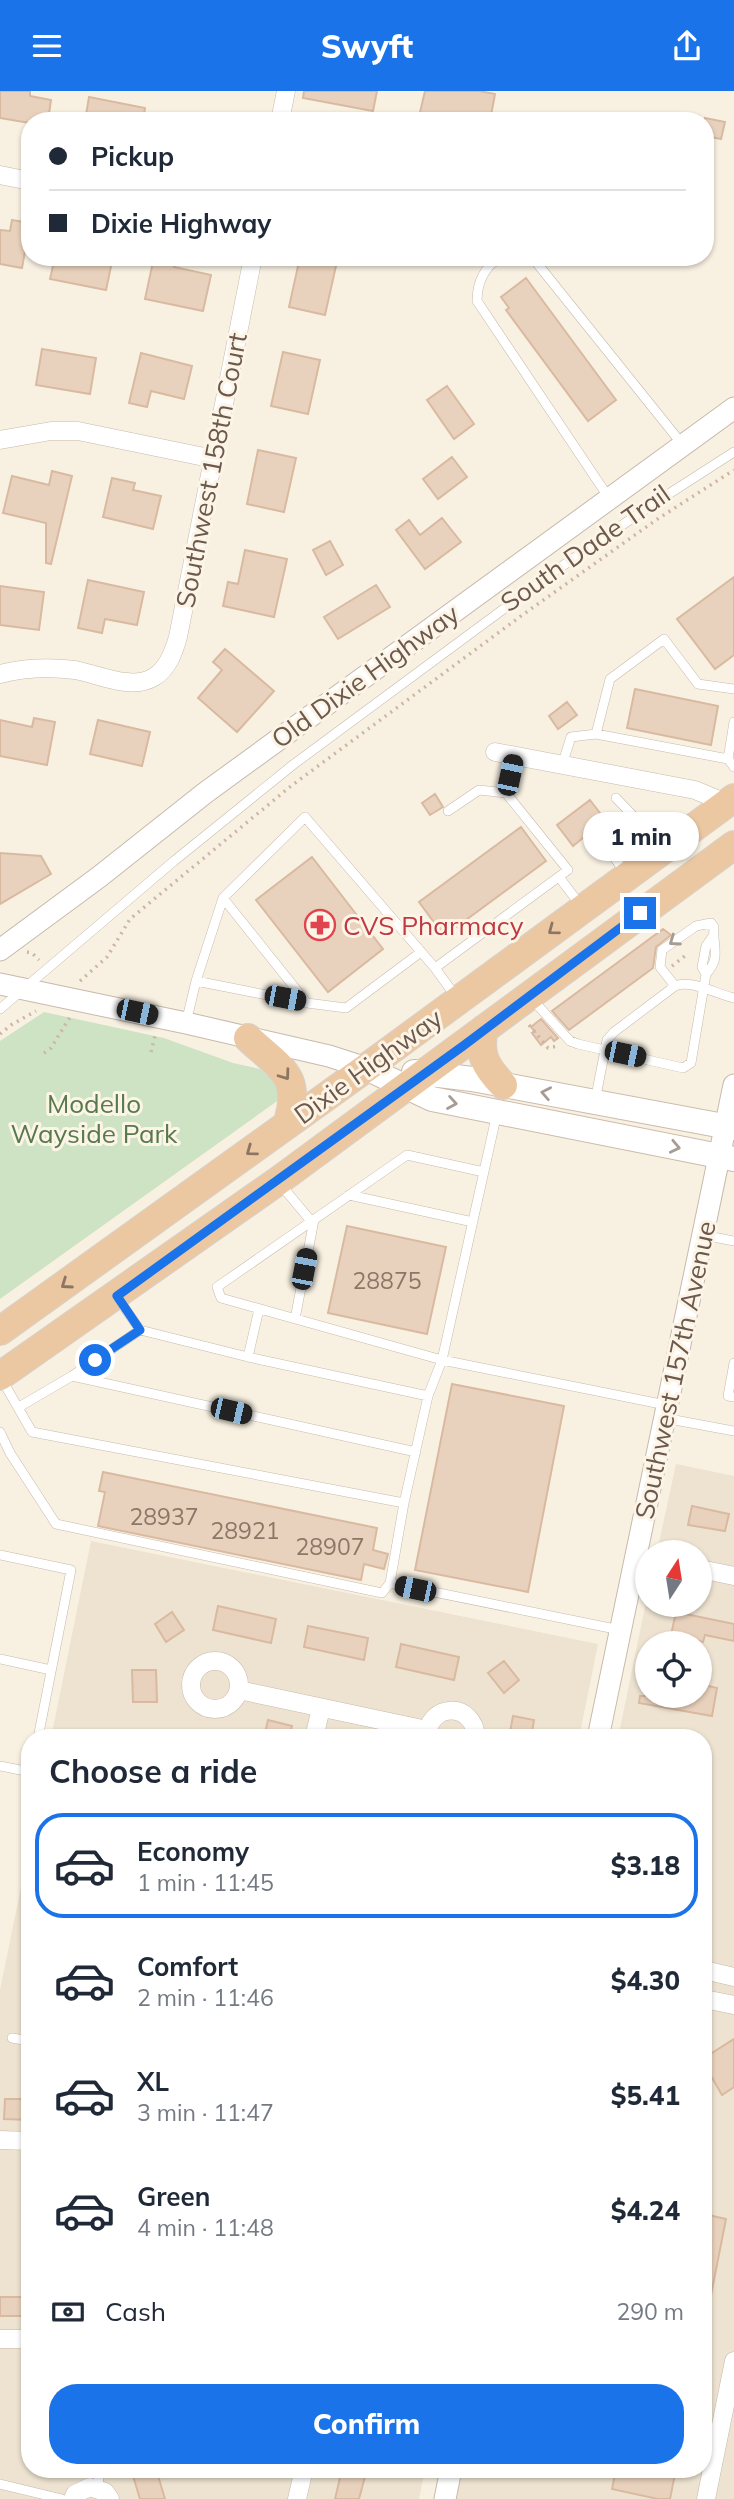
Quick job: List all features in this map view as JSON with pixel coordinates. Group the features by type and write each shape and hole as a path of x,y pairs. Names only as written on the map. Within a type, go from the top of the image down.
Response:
{"highway":[{"name":"Dixie Highway","path":"0,1331 366,1068 730,800"},
{"name":"Dixie Highway","path":"0,1376 278,1181 734,845"},
{"path":"484,1029 481,1041 483,1059 500,1098"},
{"path":"248,1038 286,1073 292,1083 294,1101 287,1125"},
{"path":"0,1356 3,1351 99,1287 141,1231"}],"main road":[{"path":"366,1068 500,1098 727,1157"},
{"path":"500,1098 595,1103 730,1127"}],"street":[{"path":"282,112 286,91"},
{"path":"0,175 21,179"},
{"name":"Southwest 158th Court","path":"0,674 52,669 75,670 135,683 155,677 167,664 178,637 251,266"},
{"name":"Old Dixie Highway","path":"0,950 107,871 205,793 734,408"},
{"path":"0,440 51,431 78,432 214,459"},
{"path":"495,753 695,790 730,800"},
{"path":"0,984 186,1023 329,1056 366,1068"},
{"name":"Southwest 157th Avenue","path":"645,1540 665,1411 703,1235 727,1157 734,1085"},
{"path":"712,1571 734,1576"},
{"name":"Southwest 157th Avenue","path":"600,1729 620,1630 635,1580"},
{"path":"239,1690 407,1729"},
{"path":"316,1729 321,1708"},
{"path":"429,1729 431,1721 438,1714 457,1710 472,1721 474,1729"},
{"path":"712,1972 734,1977"},
{"path":"712,2001 734,2005"},
{"path":"0,2140 21,2141"},
{"path":"0,2339 21,2339"},
{"path":"712,2469 734,2361"},
{"path":"298,2499 302,2478"},
{"path":"445,2499 449,2478"},
{"path":"706,2499 710,2478"},
{"path":"73,2499 75,2494 90,2487 104,2494"}],"lane":[{"path":"489,266 477,289 477,301 609,498"},
{"path":"539,266 683,445"},
{"path":"0,1009 194,844 294,764 555,571 734,452"},
{"path":"596,734 610,679 664,639 698,684 734,689"},
{"path":"562,765 571,737 596,734 731,763 734,722"},
{"path":"506,793 514,756"},
{"path":"435,968 568,870 506,793 479,790 448,811"},
{"path":"617,798 665,848"},
{"path":"186,1023 196,981 223,898 305,817 435,968 459,1000"},
{"path":"596,832 626,876"},
{"path":"559,877 583,908"},
{"path":"223,898 307,1003"},
{"path":"529,996 570,1041 686,1068 692,1057 704,989 706,974 702,967 706,946 713,936 711,923 702,923 663,950 660,967 675,986"},
{"path":"196,981 346,1008 421,952"},
{"path":"595,1103 604,1050 607,1040 614,1032 683,982 734,998"},
{"path":"0,1432 10,1453 57,1524 382,1593 390,1583 404,1503 428,1396 442,1360 500,1098"},
{"path":"484,1172 407,1155 216,1287 221,1299 442,1360 665,1411 734,1431"},
{"path":"278,1181 312,1221"},
{"path":"349,1195 473,1222"},
{"path":"295,1319 312,1221"},
{"path":"703,1235 734,1241"},
{"path":"117,1296 140,1330 248,1357 428,1396"},
{"path":"248,1357 259,1309"},
{"path":"19,1407 72,1376 140,1330"},
{"path":"734,1363 728,1396 734,1397"},
{"path":"0,1376 32,1432 404,1503"},
{"path":"72,1376 416,1452"},
{"path":"0,1555 71,1570 40,1729"},
{"path":"390,1583 620,1630"},
{"path":"0,1662 51,1670"},
{"path":"0,1766 21,1770"},
{"path":"12,2038 21,2040"},
{"path":"0,2484 62,2499"}],"path":[{"name":"South Dade Trail","path":"76,984 107,957 130,919 291,786 521,616 656,520 734,470"},
{"path":"25,951 32,953 39,960"},
{"path":"668,970 686,955"},
{"path":"0,1034 40,1008"},
{"path":"44,1053 51,1048 71,1015"},
{"path":"529,1025 548,1048 560,1046"},
{"path":"151,1052 156,1034"}],"shaded area":[{"path":"676,1464 734,1476 734,2499 456,2499 460,2478 712,2478 712,1729 620,1729 635,1655 635,1708 712,1708 712,1631 640,1631 643,1617 712,1617 712,1540 660,1540"},
{"path":"91,1541 598,1644 581,1729 53,1729"},
{"path":"21,1887 21,2478 423,2478 419,2499 0,2499 0,1990"}],"green space":[{"name":"Modello Wayside Park","path":"44,1012 164,1038 233,1063 260,1069 278,1084 280,1099 0,1299 0,1041"}],"building":[{"path":"0,91 30,91 30,96 51,100 49,112 21,112 21,122 0,118"},
{"path":"304,91 377,91 373,111 303,98"},
{"path":"425,91 479,91 495,94 492,112 420,112"},
{"path":"89,97 145,108 144,112 86,112"},
{"path":"714,120 725,122 721,139 714,138"},
{"path":"12,220 21,222 22,268 0,264 0,230 10,231"},
{"path":"53,266 111,266 106,290 50,279"},
{"path":"152,266 174,266 211,275 203,311 145,299"},
{"path":"298,266 336,266 325,315 289,307"},
{"path":"526,278 616,400 588,421 506,310 509,308 501,297"},
{"path":"42,349 96,358 90,394 36,385"},
{"path":"283,352 320,360 308,414 271,406"},
{"path":"141,353 192,366 184,399 151,391 147,407 129,403"},
{"path":"447,386 474,424 454,439 427,400"},
{"path":"258,450 296,458 284,512 247,504"},
{"path":"452,457 467,477 438,499 423,479"},
{"path":"52,471 72,476 51,564 46,563 46,523 3,513 12,476 49,485"},
{"path":"112,478 135,483 133,490 161,496 153,529 103,517"},
{"path":"442,518 461,542 425,569 396,530 409,520 420,535"},
{"path":"330,541 343,565 326,575 313,550"},
{"path":"245,550 287,559 274,617 223,606 228,582 238,584"},
{"path":"734,577 734,655 715,669 677,619"},
{"path":"88,580 144,592 137,625 105,619 102,633 78,628"},
{"path":"376,585 390,607 338,639 324,617"},
{"path":"0,586 44,592 39,630 0,625"},
{"path":"225,649 274,691 237,732 198,698 222,670 213,662"},
{"path":"635,689 718,706 711,745 627,728"},
{"path":"567,702 577,715 558,729 549,716"},
{"path":"34,718 55,722 47,765 0,756 0,720 32,727"},
{"path":"98,720 150,732 142,766 90,754"},
{"path":"435,794 443,807 430,815 422,803"},
{"path":"590,800 606,821 591,827 589,833 573,846 557,825"},
{"path":"521,827 546,861 444,936 419,902"},
{"path":"0,853 41,856 51,874 0,904"},
{"name":"CVS Pharmacy","path":"312,857 383,949 328,992 256,900"},
{"path":"663,929 671,935 656,947 653,968 569,1030 552,1011"},
{"path":"541,1019 558,1038 554,1041 551,1037 541,1045 531,1027"},
{"path":"347,1226 446,1247 427,1334 328,1313"},
{"path":"452,1384 564,1406 528,1592 415,1570"},
{"path":"103,1472 377,1528 373,1550 388,1554 384,1569 364,1564 361,1580 98,1526 105,1492 99,1491"},
{"path":"692,1506 729,1514 725,1531 688,1525"},
{"path":"218,1606 276,1619 271,1643 213,1630"},
{"path":"172,1612 184,1630 166,1642 155,1624"},
{"path":"675,1617 700,1617 734,1624 734,1641 712,1636 712,1631 672,1631"},
{"path":"308,1626 368,1638 364,1660 304,1647"},
{"path":"401,1644 459,1657 454,1680 396,1667"},
{"path":"504,1661 519,1680 504,1693 488,1673"},
{"path":"132,1670 156,1670 157,1702 133,1702"},
{"path":"712,1687 717,1688 712,1716 667,1708 712,1708"},
{"path":"513,1716 534,1720 532,1729 511,1729"},
{"path":"268,1720 292,1726 291,1729 266,1729"},
{"path":"734,2039 734,2087 722,2095 712,2078 712,2053"},
{"path":"5,2099 21,2099 21,2120 4,2119"},
{"path":"712,2216 726,2219 712,2290"},
{"path":"0,2297 21,2297 21,2316 0,2316"},
{"path":"134,2478 159,2478 165,2499 140,2499"},
{"path":"340,2478 365,2478 359,2499 335,2499"},
{"path":"614,2478 674,2478 670,2499 612,2489"}],"place":[{"name":"CVS Pharmacy","path":"320,925"}],"route":[{"path":"95,1360 140,1330 117,1296 463,1046 640,913"}]}
